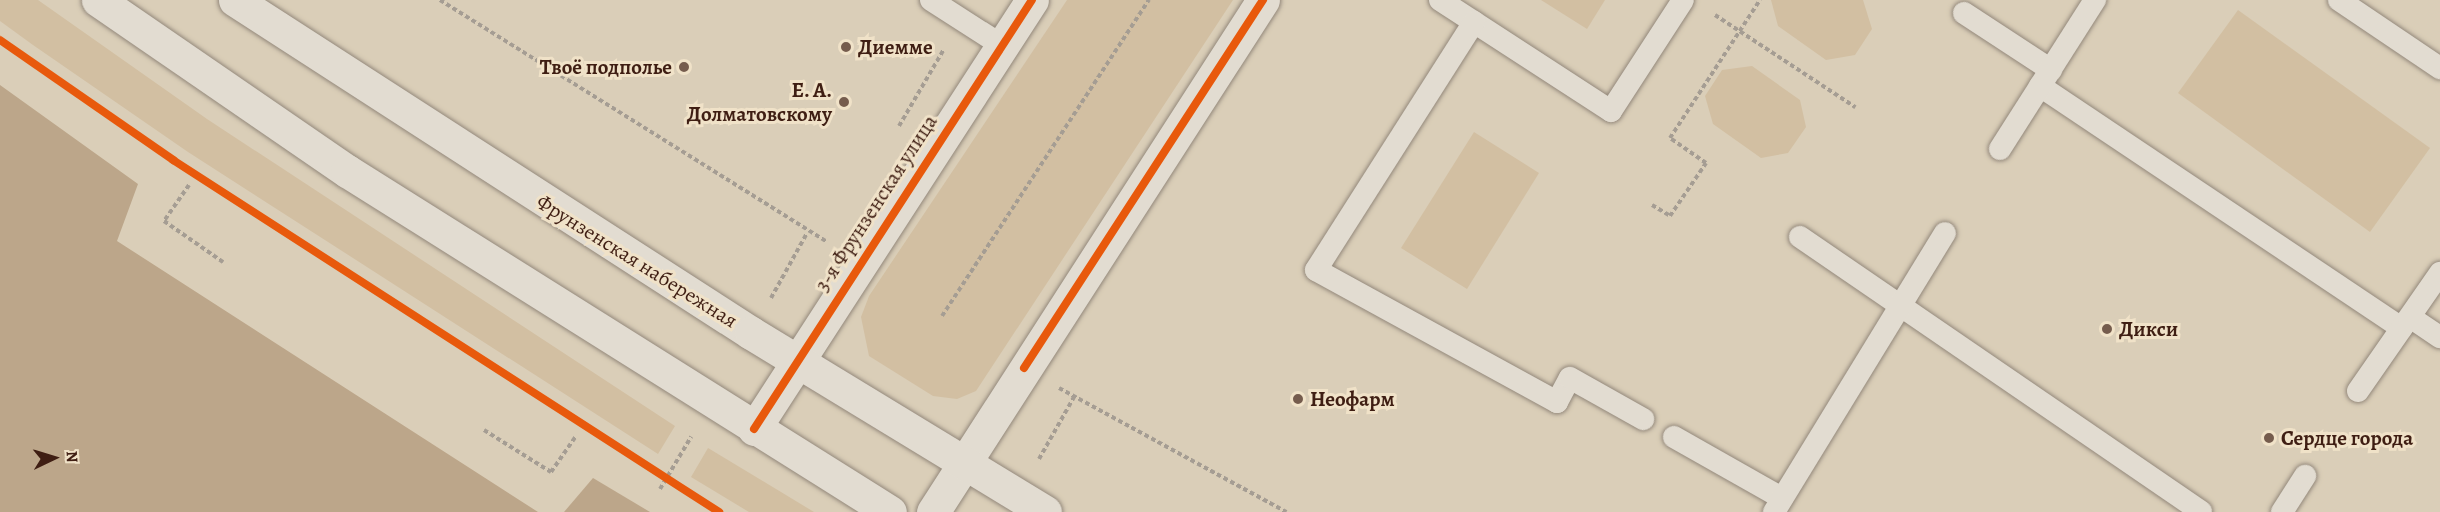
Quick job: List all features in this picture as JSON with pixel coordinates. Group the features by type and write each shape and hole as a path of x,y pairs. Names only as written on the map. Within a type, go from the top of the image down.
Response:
{"main road":[{"path":"98,0 347,171 754,429 890,512"},
{"name":"Фрунзенская набережная","path":"236,0 372,93 795,360 1045,512"},
{"name":"3-я Фрунзенская улица","path":"754,429 795,360 1032,0"},
{"path":"933,512 1263,0"}],"lane":[{"path":"931,0 1001,45"},
{"path":"1440,0 1611,111 1683,0"},
{"path":"2000,149 2096,0"},
{"path":"2339,0 2440,68"},
{"path":"1964,13 2045,78 2406,322 2440,337"},
{"path":"1474,22 1316,270 1557,402 1570,378 1642,418"},
{"path":"1674,437 1778,505 1945,233"},
{"path":"1800,237 1901,303 2201,512"},
{"path":"2358,391 2440,273"},
{"path":"2282,512 2305,476"}],"path":[{"path":"440,0 824,244 831,234"},
{"path":"942,316 1149,0"},
{"path":"1652,205 1670,216 1706,163 1670,138 1760,0"},
{"path":"1712,14 1855,107"},
{"path":"895,133 961,19"},
{"path":"189,184 164,221 223,262"},
{"path":"770,300 807,233"},
{"path":"1059,388 1286,512"},
{"path":"1039,459 1074,397"},
{"path":"580,426 590,432"},
{"path":"484,430 552,472 576,436"},
{"path":"660,489 691,437"},
{"path":"656,474 674,486"}],"shaded area":[{"path":"0,0 38,0 207,119 675,426 658,454 188,152 0,21"},
{"path":"1067,0 1233,0 976,391 957,399 933,396 869,356 861,317 869,296"},
{"path":"1541,0 1605,0 1587,29"},
{"path":"1771,0 1863,0 1872,29 1855,55 1826,60 1778,26"},
{"path":"2238,10 2430,148 2370,232 2178,93"},
{"path":"1752,66 1800,100 1806,127 1788,153 1761,158 1713,124 1705,96 1722,70"},
{"path":"0,85 138,184 117,241 538,512 0,512"},
{"path":"1474,132 1539,173 1467,289 1401,248"},
{"path":"708,448 814,512 749,512 691,477"},
{"path":"593,478 650,512 564,512"}],"cycle path":[{"path":"754,429 1032,0"},
{"path":"1024,368 1263,0"},
{"path":"0,40 173,160 719,512"}],"place":[{"name":"Диемме","path":"846,47"},
{"name":"Твоё подполье","path":"684,67"},
{"name":"Е. А. Долматовскому","path":"844,102"},
{"name":"Дикси","path":"2107,329"},
{"name":"Неофарм","path":"1298,399"},
{"name":"Сердце города","path":"2269,438"}]}
